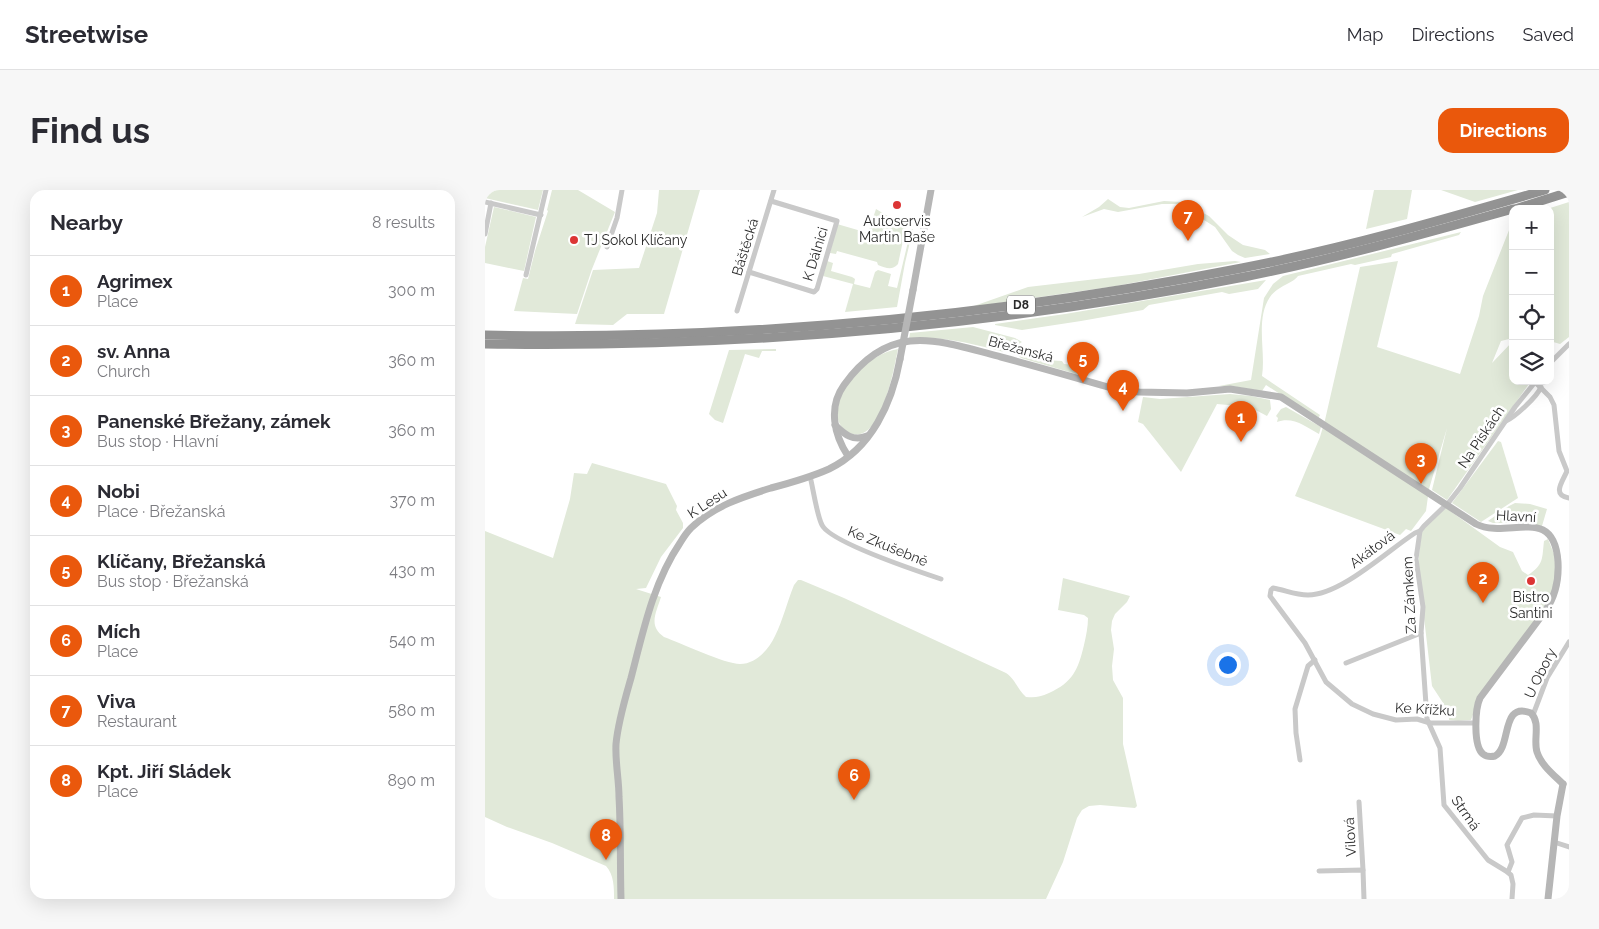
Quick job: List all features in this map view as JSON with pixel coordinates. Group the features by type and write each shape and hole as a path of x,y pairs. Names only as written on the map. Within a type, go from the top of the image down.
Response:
{"highway":[{"name":"D8","path":"485,335 548,336 719,332 831,326 1056,301 1235,269 1315,252 1412,228 1545,190"},
{"name":"D8","path":"1527,205 1569,192"},
{"name":"D8","path":"485,344 548,345 719,341 833,335 996,318 1066,308 1245,277 1407,239 1509,210"}],"street":[{"path":"526,276 547,190"},
{"path":"607,248 617,218 622,190"},
{"name":"Báštěcká","path":"737,312 774,190"},
{"path":"848,456 869,434 884,414 896,382 931,190"},
{"name":"K Dálnici","path":"749,272 814,292 817,289 837,222 771,201"},
{"path":"485,202 541,215"},
{"path":"485,234 491,203"},
{"name":"Břežanská","path":"848,456 839,443 835,424 835,406 839,392 858,367 875,353 897,344 926,340 955,344 1115,389 1139,392 1187,393 1230,390 1281,397"},
{"path":"1554,359 1569,344"},
{"name":"Na Pískách","path":"1445,505 1460,488 1515,406 1533,385"},
{"path":"1538,385 1554,405 1559,451 1567,471 1558,488 1559,493 1563,497 1569,498"},
{"path":"1506,421 1511,419 1541,388"},
{"name":"Hlavní","path":"1281,397 1445,505 1482,527 1525,526 1543,531 1553,538 1556,548 1558,576 1553,598 1480,698 1477,706 1476,723 1479,749 1485,756 1493,757 1498,754 1502,750 1508,724 1512,716 1523,711 1533,715"},
{"path":"835,424 845,435 853,438 861,438 869,434"},
{"name":"K Lesu","path":"621,899 620,817 616,745 623,707 642,635 661,578 670,558 690,529 709,513 736,498 810,476 830,468 848,456"},
{"name":"Ke Zkušebně","path":"810,476 822,526 835,537 941,579"},
{"path":"1420,531 1445,505"},
{"name":"Akátová","path":"1310,652 1295,628 1270,596 1271,590 1275,588 1297,595 1310,595 1338,586 1354,577 1415,532 1420,531"},
{"name":"Za Zámkem","path":"1420,531 1416,559 1423,607 1421,634 1427,719 1430,723"},
{"path":"1346,663 1421,634"},
{"name":"U Obory","path":"1533,715 1547,678 1569,642"},
{"name":"Ke Křížku","path":"1310,652 1327,682 1352,704 1383,718 1396,720 1417,719 1430,723 1476,723"},
{"path":"1300,760 1295,709 1308,666 1315,660"},
{"path":"1533,715 1538,755 1547,767 1566,782 1557,816 1548,899"},
{"name":"Strmá","path":"1430,723 1440,748 1443,805 1488,860 1509,872"},
{"name":"Vilová","path":"1359,802 1364,899"},
{"path":"1512,899 1513,884 1509,872 1512,862 1507,845 1521,818 1534,815 1557,816"},
{"path":"1554,842 1569,847"},
{"name":"Vilová","path":"1319,871 1363,870"}],"green space":[{"path":"485,190 543,190 538,210 485,198"},
{"path":"552,190 578,190 615,212 592,269 577,314 514,311 523,278 528,279 548,211"},
{"path":"659,190 700,190 664,314 627,314 613,325 575,324 593,270 639,268 657,213"},
{"path":"1374,190 1412,190 1407,219 1366,229"},
{"path":"1441,190 1518,190 1475,202"},
{"path":"1108,199 1120,207 1129,208 1164,201 1182,202 1209,216 1228,235 1243,245 1265,250 1270,254 1245,258 1238,255 1232,251 1215,227 1179,204 1162,204 1118,212 1104,209 1082,217"},
{"path":"1569,202 1569,337 1560,344 1554,342 1554,207"},
{"path":"494,207 536,217 524,271 485,263 485,247"},
{"path":"876,209 906,227 896,266 886,268 878,265 877,262 837,251 836,254 830,253 837,224 868,233"},
{"path":"911,229 913,229 897,307 845,312 853,284 823,276 827,261 833,263 831,271 852,277 855,279 854,284 870,288 875,272 878,270 891,274 888,286 897,288"},
{"path":"1509,230 1509,339 1501,341 1492,363 1509,345 1509,385 1528,385 1447,500 1432,490 1447,428 1429,489 1426,511 1411,531 1406,529 1400,535 1295,496 1320,437 1325,420 1360,267 1398,261 1377,347 1460,374 1479,316 1483,296"},
{"path":"1461,232 1459,235 1392,254 1391,257 1298,276 1270,297 1263,315 1262,376 1320,415 1318,419 1266,385 1262,391 1219,386 1251,380 1264,298 1273,284 1283,276"},
{"path":"1241,262 1116,286 971,307 1028,287 1139,274 1198,264"},
{"path":"1266,280 1258,289 1229,294 1222,292 1149,305 1143,310 1081,321 1022,330 995,325 995,324"},
{"path":"973,327 1015,338 1022,342 1004,352 945,339 909,339 910,333"},
{"path":"776,349 776,351 762,351 759,358 745,354 723,423 715,420 709,414 729,350"},
{"path":"898,349 889,387 878,417 870,428 861,434 848,432 838,419 838,407 848,384 865,365 876,357"},
{"path":"1023,350 1044,360 1062,361 1064,364 1073,365 1072,362 1082,361 1088,365 1087,374 1083,376 1021,358 1019,356"},
{"path":"1230,394 1270,400 1271,409 1267,416 1250,407 1217,404 1181,472 1143,424 1138,422 1143,397 1160,399"},
{"path":"1286,407 1321,427 1319,434 1294,421 1277,422 1278,418 1276,416 1281,409"},
{"path":"1498,441 1501,442 1518,498 1481,522 1452,503"},
{"path":"592,463 666,484 677,506 676,510 683,523 683,528 661,557 646,588 636,589 661,597 655,624 659,633 664,637 733,663 746,663 757,659 766,651 778,630 794,585 798,580 801,580 1006,673 1026,697 1037,697 1057,689 1069,680 1077,668 1085,642 1088,618 1084,615 1058,610 1063,578 1130,596 1127,602 1115,614 1112,621 1111,630 1114,649 1112,666 1113,680 1123,698 1123,744 1137,806 1135,808 1100,805 1089,806 1082,810 1077,818 1063,862 1046,899 614,899 612,877 606,866 485,817 485,531 553,558 570,499 574,473 587,474"},
{"path":"1515,503 1530,504 1547,509 1542,526 1521,523 1493,523 1488,521"},
{"path":"1446,508 1500,547 1513,552 1522,571 1528,575 1540,564 1544,541 1548,539 1554,554 1556,573 1552,595 1542,613 1475,709 1471,720 1449,720 1449,712 1432,686 1418,566 1421,535 1425,526"}],"place":[{"name":"Autoservis Martin Baše","path":"897,205"},
{"name":"TJ Sokol Klíčany","path":"574,240"},
{"name":"Viva","path":"1188,241"},
{"name":"Klíčany, Břežanská","path":"1083,383"},
{"name":"Nobi","path":"1123,411"},
{"name":"Agrimex","path":"1241,442"},
{"name":"Panenské Břežany, zámek","path":"1421,484"},
{"name":"Bistro Santini","path":"1531,581"},
{"name":"sv. Anna","path":"1483,603"},
{"name":"Mích","path":"854,800"},
{"name":"Kpt. Jiří Sládek","path":"606,860"}]}
